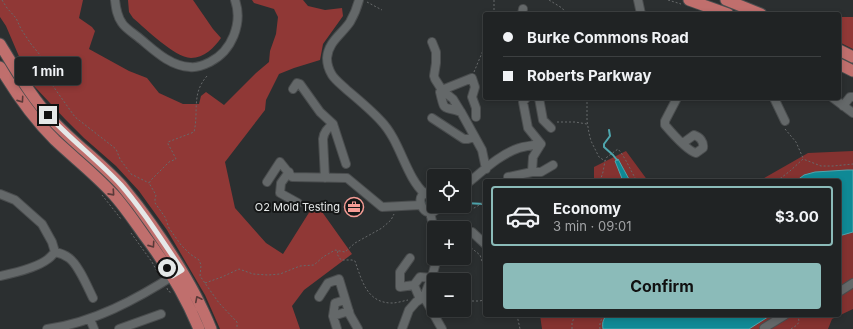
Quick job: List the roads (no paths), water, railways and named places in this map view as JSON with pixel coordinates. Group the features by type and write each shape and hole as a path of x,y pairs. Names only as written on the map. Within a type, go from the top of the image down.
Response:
{"main road":[{"path":"689,0 722,12"},
{"path":"726,0 756,12"},
{"path":"0,44 26,88 40,106 56,124 122,186 137,204 182,270 204,311 211,329"},
{"path":"841,51 853,58"},
{"path":"841,65 853,71"},
{"path":"0,67 24,105 39,123 113,193 130,215 172,276 199,329"}],"street":[{"path":"115,0 116,12 122,24 164,57 177,64 190,67 204,65 216,59 226,50 233,38 238,22 238,8 235,0"},
{"path":"638,0 641,12"},
{"path":"363,1 353,17 331,45 327,58 329,70 335,79 376,115 388,129 396,141 409,171 420,189 425,194 421,199 421,204 424,210 427,211"},
{"path":"432,42 436,52 435,79 442,90 453,99 461,112 482,150 486,169"},
{"path":"442,90 472,78 475,86 472,97 476,108 476,117"},
{"path":"293,90 297,83 300,84 320,112 333,124 346,164"},
{"path":"843,106 850,97 853,97"},
{"path":"524,100 523,102 528,128 541,144"},
{"path":"539,100 543,120 551,128"},
{"path":"676,100 665,121 665,125 683,143"},
{"path":"775,100 785,124"},
{"path":"836,100 853,113"},
{"path":"432,118 464,139 475,137"},
{"path":"325,178 323,134 333,124"},
{"path":"471,181 499,158 520,148 541,144"},
{"path":"532,172 533,157 541,144"},
{"path":"267,182 280,162 292,177 347,178 382,207 421,204"},
{"path":"508,176 541,172 553,164"},
{"path":"288,172 281,183 280,193 298,203"},
{"path":"0,194 15,200 42,224 52,242 55,252"},
{"path":"471,232 483,242"},
{"path":"0,276 18,272 42,263 55,252"},
{"path":"55,252 70,258 75,264 93,298"},
{"path":"410,258 400,272 400,287 414,285 420,277 427,278"},
{"path":"47,329 90,319 138,296 182,270"},
{"path":"319,297 328,283 339,279 350,315 358,329"},
{"path":"841,291 853,283"},
{"path":"414,285 420,299 442,329"},
{"path":"402,329 409,310 420,299 427,287"},
{"path":"337,329 333,316 335,303 345,300"},
{"path":"333,316 349,311"},
{"path":"119,329 161,314"},
{"path":"764,328 782,317"},
{"path":"90,319 94,329"}],"water":[{"path":"618,159 629,179 622,179 615,161"},
{"path":"853,170 853,232 841,235 841,179 799,179 804,175 815,172"},
{"path":"768,317 749,329 603,329 603,321 605,318"}],"waterway":[{"path":"609,130 610,136 604,144 604,147 617,160"},
{"path":"471,203 483,204"}],"place":[{"name":"O2 Mold Testing","path":"354,207"}]}
